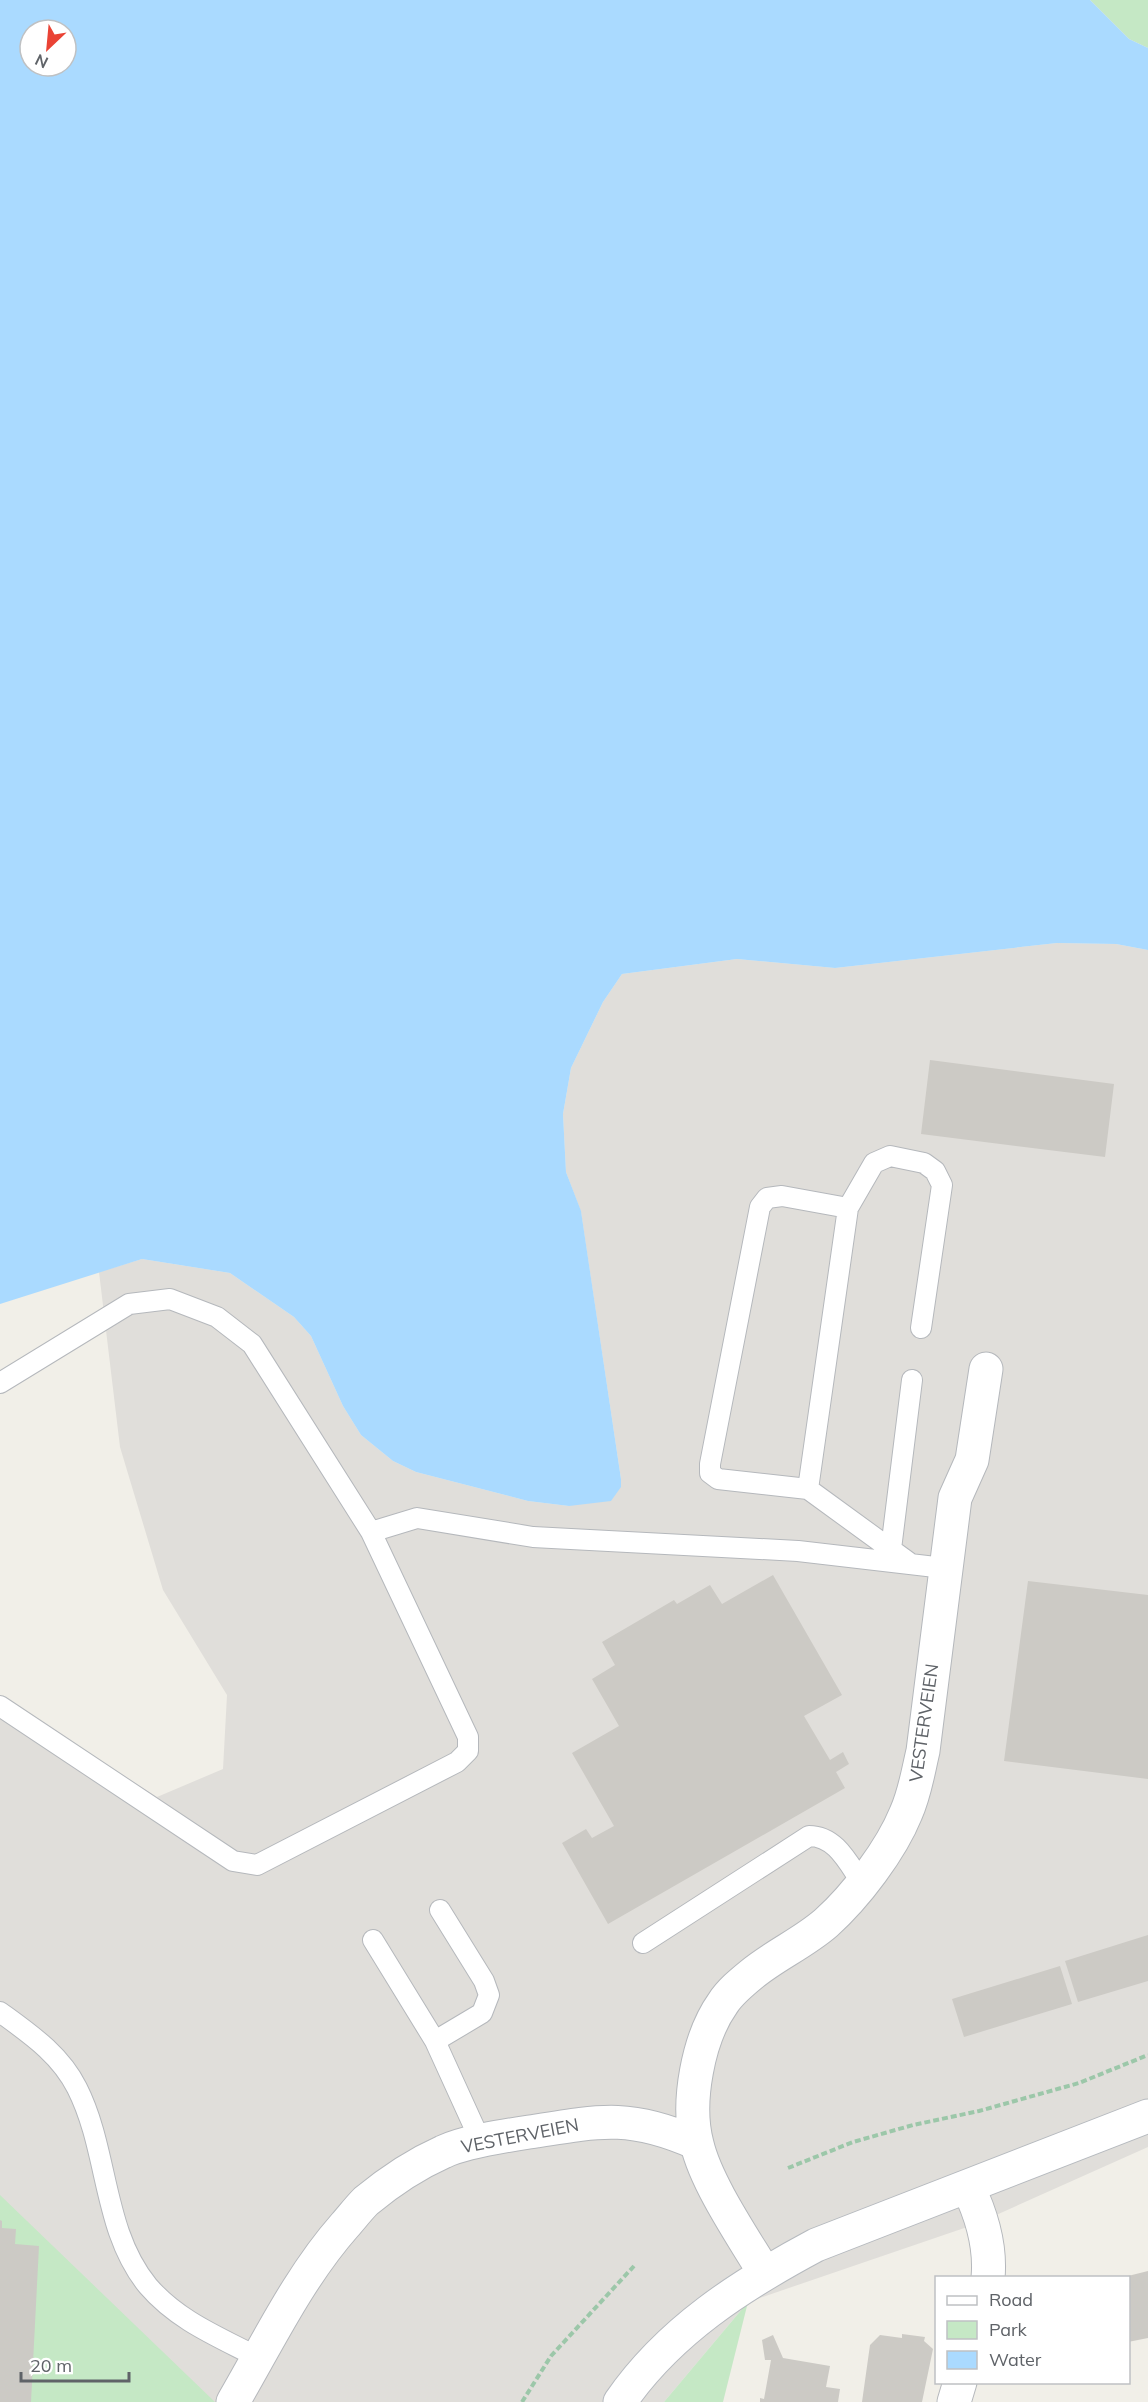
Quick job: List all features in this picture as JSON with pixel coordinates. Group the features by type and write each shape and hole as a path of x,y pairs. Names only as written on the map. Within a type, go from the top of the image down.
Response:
{"street":[{"name":"VESTERVEIEN","path":"764,2272 714,2186 696,2143 693,2106 697,2070 707,2036 721,2005 754,1972 801,1943 828,1922 862,1883 891,1843 906,1814 915,1789 923,1751 944,1568 955,1498 972,1460 986,1369"},
{"path":"620,2402 632,2385 671,2342 704,2314 764,2272 816,2245 1148,2116"},
{"name":"VESTERVEIEN","path":"233,2402 304,2279 332,2240 365,2202 394,2180 444,2151 573,2125 616,2121 659,2128 696,2143"},
{"path":"968,2187 981,2212 989,2260 988,2276"},
{"path":"954,2402 959,2384"}],"lane":[{"path":"808,1489 848,1208 874,1163 890,1156 924,1163 934,1170 942,1185 921,1328"},
{"path":"848,1208 782,1196 767,1198 760,1207 710,1473 718,1479 808,1489 911,1564"},
{"path":"0,1383 129,1304 170,1299 217,1317 252,1344 371,1532 468,1737 468,1751 457,1762 257,1865 233,1861 0,1706"},
{"path":"891,1549 912,1380"},
{"path":"371,1532 417,1518 533,1537 798,1551 944,1568"},
{"path":"643,1943 809,1836 821,1836 832,1842 862,1883"},
{"path":"435,2041 482,2013 489,1995 484,1981 440,1910"},
{"path":"373,1940 435,2041 481,2142"},
{"path":"0,2012 47,2047 60,2061 77,2088 89,2118 114,2216 135,2266 148,2285 182,2318 259,2358"}],"path":[{"path":"788,2168 852,2142 913,2125 979,2111 1079,2083 1148,2055"},
{"path":"522,2402 551,2356 634,2266"}],"shaded area":[{"path":"1057,943 1116,944 1148,950 1148,2147 976,2224 748,2302 664,2402 0,2402 0,1697 157,1797 223,1769 227,1695 163,1590 120,1447 99,1272 142,1259 230,1273 294,1317 311,1336 343,1406 361,1435 393,1461 416,1472 528,1501 569,1506 621,1479 581,1212 566,1172 563,1114 571,1068 603,1002 622,974 737,959 835,968"}],"green space":[{"path":"1090,0 1148,0 1148,48 1129,39"},
{"path":"0,2195 215,2402 0,2402"},
{"path":"748,2302 723,2402 664,2402"}],"water":[{"path":"0,0 1090,0 1129,39 1148,48 1148,950 1116,944 1057,943 835,968 737,959 622,974 603,1002 571,1068 563,1114 566,1172 581,1211 621,1479 621,1487 611,1501 569,1506 528,1501 416,1472 393,1461 361,1435 343,1406 311,1336 294,1317 230,1273 142,1259 0,1304"}],"building":[{"path":"930,1060 1114,1084 1105,1157 921,1134"},
{"path":"773,1575 842,1695 804,1716 830,1760 843,1752 849,1764 836,1772 845,1788 608,1924 562,1843 586,1829 592,1838 614,1826 572,1753 619,1726 592,1679 615,1665 602,1642 674,1600 677,1604 710,1585 722,1604"},
{"path":"1028,1581 1148,1595 1148,1779 1004,1761"},
{"path":"1148,1935 1148,1981 1078,2002 1065,1961"},
{"path":"1060,1966 1072,2004 964,2037 952,1999"},
{"path":"0,2220 2,2228 16,2229 15,2244 39,2246 31,2402 0,2402"},
{"path":"1148,2271 1148,2338 1130,2342 1130,2276 1128,2276"},
{"path":"902,2334 925,2337 924,2341 933,2349 922,2402 862,2402 870,2345 880,2335 902,2338"},
{"path":"773,2335 783,2358 830,2366 826,2387 840,2389 838,2402 760,2402 760,2398 764,2399 771,2360 765,2360 762,2340"}]}
